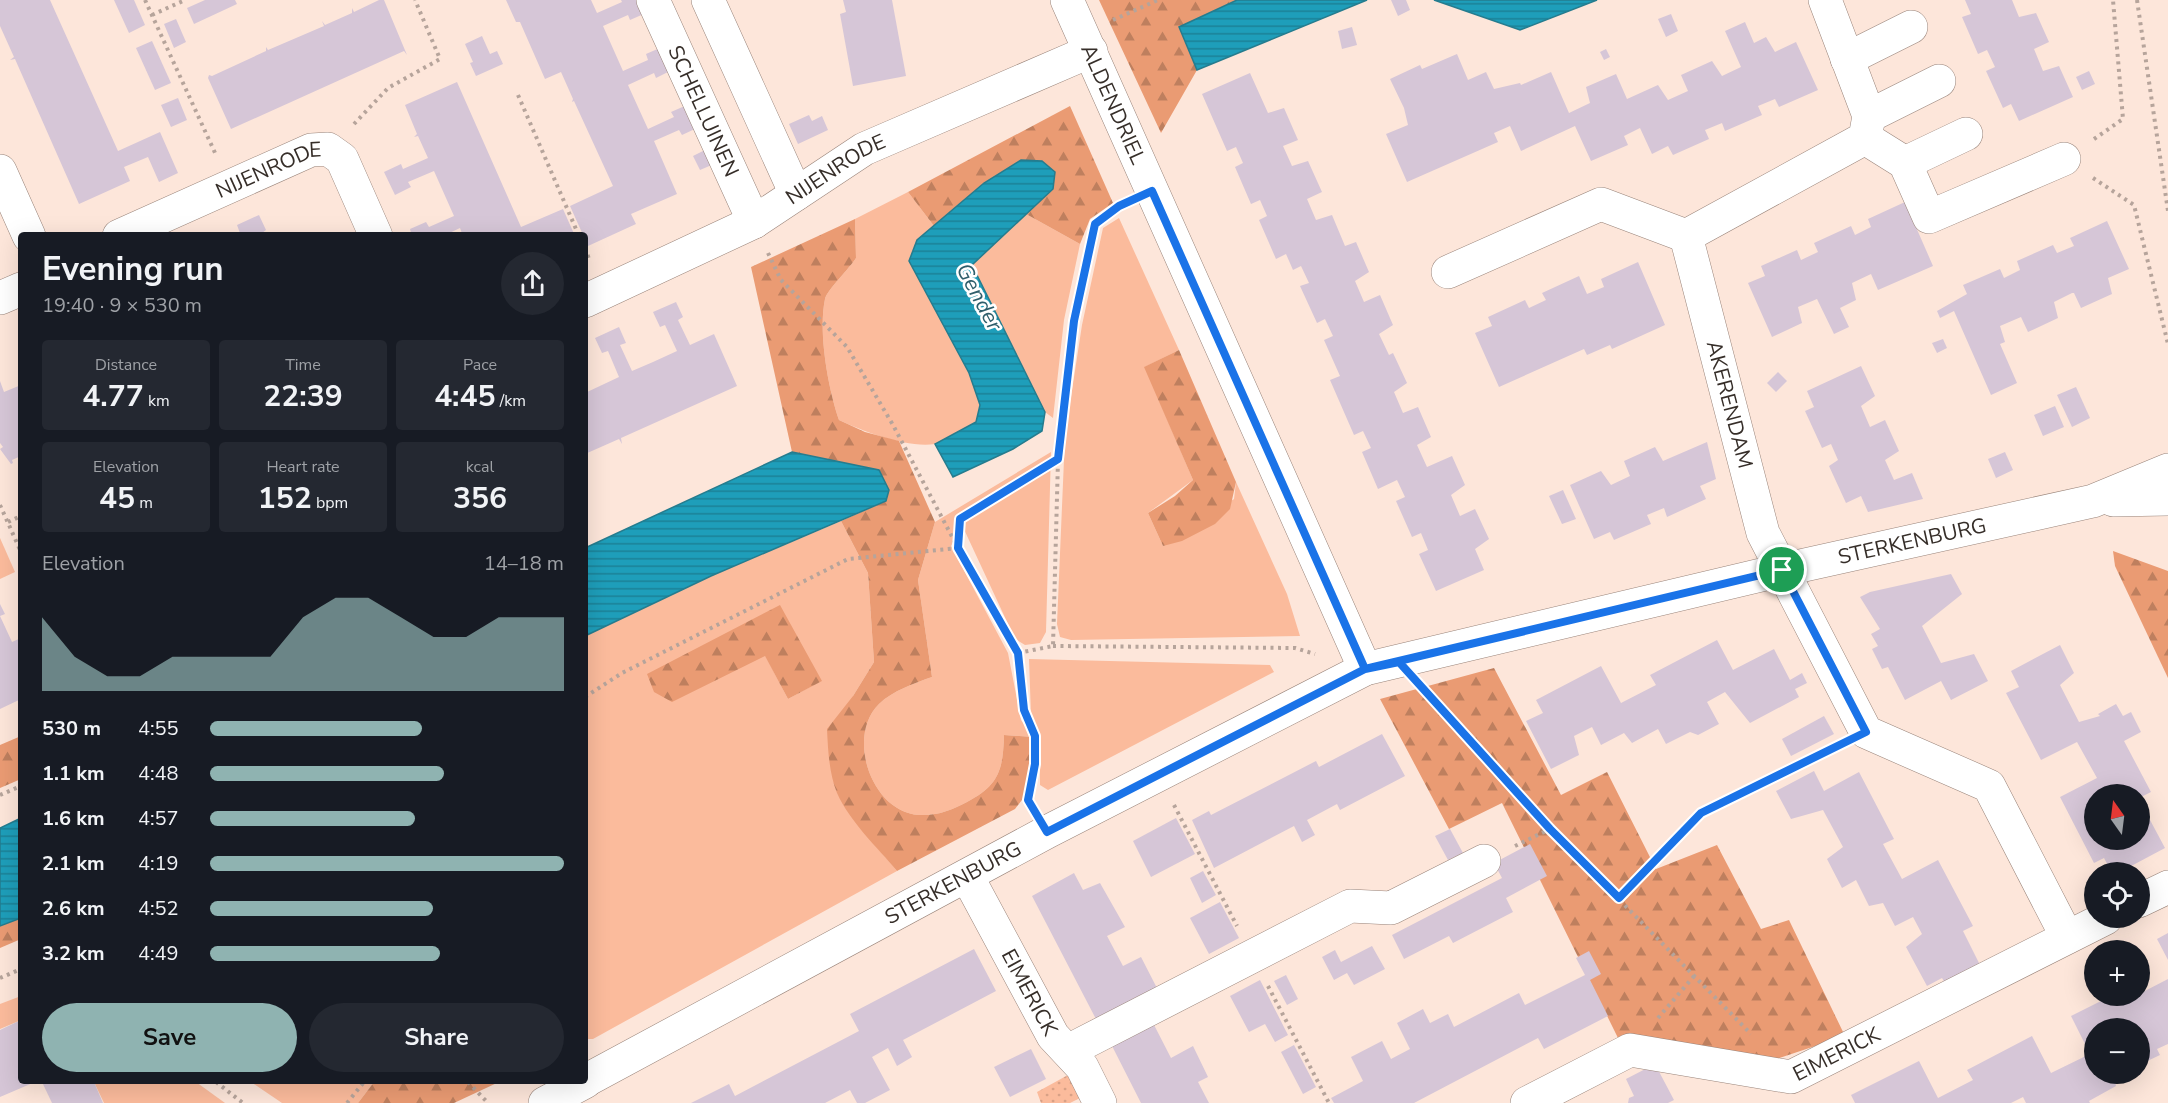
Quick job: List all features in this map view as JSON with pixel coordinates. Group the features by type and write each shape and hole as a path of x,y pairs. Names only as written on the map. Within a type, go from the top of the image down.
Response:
{"street":[{"name":"SCHELLUINEN","path":"653,0 754,222"},
{"path":"708,0 796,194"},
{"name":"ALDENDRIEL","path":"1067,0 1365,669"},
{"path":"1827,1 1867,127 1905,163 1929,217 2064,159"},
{"path":"1847,59 1911,27"},
{"name":"NIJENRODE","path":"588,299 754,222 864,149 1086,42"},
{"path":"1448,272 1601,204 1686,236 1939,81"},
{"path":"1905,163 1966,134"},
{"name":"NIJENRODE","path":"128,232 311,150 328,149 342,159 374,232"},
{"path":"0,171 27,232"},
{"name":"AKERENDAM","path":"1686,236 1763,533 1782,570"},
{"path":"0,298 18,290"},
{"name":"STERKENBURG","path":"545,1103 592,1086 1047,832 1365,669 1782,570 2093,501 2168,470"},
{"name":"STERKENBURG","path":"2093,501 2168,499"},
{"path":"1782,570 1866,732 1989,786 2067,938"},
{"path":"1068,1051 1350,906 1391,908 1484,861"},
{"name":"EIMERICK","path":"967,876 1053,1035 1082,1067 1100,1103"},
{"path":"2150,895 2168,886"},
{"name":"EIMERICK","path":"1630,1050 1791,1077 2086,928"},
{"path":"1527,1103 1630,1050"}],"path":[{"path":"145,0 230,185"},
{"path":"152,15 185,0"},
{"path":"328,149 388,87 440,59 415,0"},
{"path":"1086,42 1158,0"},
{"path":"2114,0 2123,119 2064,159 2134,204 2168,344"},
{"path":"2137,0 2168,211"},
{"path":"518,95 577,232"},
{"path":"1053,646 1058,459 1074,321 1095,224 1119,206 1152,191"},
{"path":"754,222 781,280 847,347 893,424 958,548 1018,653 1024,710 1035,736 1035,764 1028,800 1047,832"},
{"path":"588,255 590,259"},
{"path":"958,548 960,519 1058,459"},
{"path":"0,505 18,545"},
{"path":"8,522 18,517"},
{"path":"588,695 622,673 848,559 958,548"},
{"path":"1018,653 1053,646 1295,648 1365,669"},
{"path":"1399,662 1550,829 1695,975 1791,1077"},
{"path":"1619,898 1701,813 1866,732"},
{"path":"0,795 18,787"},
{"path":"0,978 18,970"},
{"path":"1630,1050 1695,975"},
{"path":"219,1084 243,1103"},
{"path":"347,1103 362,1084"},
{"path":"470,1084 488,1103"}],"shaded area":[{"path":"908,192 934,226 917,240 909,261 969,373 980,405 977,422 940,443 924,445 873,434 839,420 831,392 823,343 825,299 856,258 855,219"},
{"path":"1026,214 1080,244 1064,320 1053,418 1045,412 972,265"},
{"path":"1119,218 1179,350 1145,367 1193,480 1148,513 1163,546 1234,499 1236,482 1287,594 1300,636 1071,640 1060,637 1057,624 1065,436 1082,325 1103,228"},
{"path":"1051,452 1046,632 1040,643 1025,645 1015,639 962,525 951,546 1008,653 1021,720 1033,737 1004,735 1002,758 997,775 993,783 978,796 950,810 932,815 902,811 888,801 877,787 864,752 865,734 869,718 884,699 932,677 918,580 935,522"},
{"path":"841,521 868,573 874,662 853,696 838,794 858,825 897,871 593,1039 588,1039 588,635 711,576","holes":["765,655 821,681 788,699"]},
{"path":"0,538 15,572 0,579"},
{"path":"1029,659 1270,665 1274,672 1048,790 1040,785 1040,735 1031,716"},
{"path":"18,997 18,1021 0,1029 0,1004"},
{"path":"1068,1075 1080,1098 1070,1103 1041,1103 1037,1092"},
{"path":"95,1084 199,1084 225,1103 104,1103"},
{"path":"254,1084 372,1084 358,1103 282,1103"}],"green space":[{"path":"1099,0 1237,0 1179,27 1197,70 1161,133"},
{"path":"1070,106 1113,203 1090,219 1080,244 1026,214 1053,189 1042,161 1021,160 984,183 934,226 908,192"},
{"path":"855,219 856,258 827,295 823,312 825,360 835,407 839,420 865,432 899,441 935,522 918,580 932,677 890,695 879,704 869,718 864,752 869,770 877,787 888,801 902,811 919,815 938,813 950,810 978,796 993,783 1000,767 1004,735 1033,737 1025,796 1015,809 897,871 856,824 842,804 834,785 828,753 827,729 853,696 874,662 868,573 841,521 886,501 879,470 792,452 751,267"},
{"path":"1179,350 1236,482 1230,509 1215,524 1182,541 1163,546 1148,513 1175,496 1193,480 1144,367"},
{"path":"2113,551 2168,571 2168,678 2115,566"},
{"path":"780,605 822,681 788,699 765,656 672,702 654,692 647,674"},
{"path":"1494,668 1561,795 1607,772 1656,869 1717,845 1761,929 1789,920 1845,1036 1762,1064 1618,1038 1502,803 1449,829 1380,699"},
{"path":"18,737 18,780 0,788 0,745"},
{"path":"18,919 18,940 0,948 0,926"},
{"path":"372,1084 495,1084 454,1103 358,1103"}],"water":[{"path":"1237,0 1367,0 1197,70 1179,27"},
{"path":"1434,0 1597,0 1520,30"},
{"name":"Gender","path":"1021,160 1042,161 1055,172 1053,189 972,265 1045,412 1042,431 1013,449 953,477 935,444 976,422 980,405 969,373 909,261 917,240 984,183"},
{"path":"792,452 879,470 889,490 886,501 711,576 588,635 588,547"},
{"path":"18,819 18,919 0,926 0,828"}],"building":[{"path":"0,0 50,0 118,151 160,132 178,173 159,182 148,157 124,167 130,181 79,204 15,59 10,60 14,57 0,26"},
{"path":"114,0 134,0 145,25 129,33"},
{"path":"205,0 235,0 237,4 194,24 187,8"},
{"path":"379,0 384,0 407,55 404,51 231,129 208,78 209,75 212,76 266,51 266,47 268,50 324,26 322,21 325,25 352,13 352,8 354,12"},
{"path":"506,0 591,0 597,13 622,2 621,0 640,0 646,13 630,20 628,15 603,26 623,71 648,60 646,54 662,47 672,70 656,78 654,73 628,85 648,129 674,117 671,112 687,105 697,128 682,135 679,130 654,141 677,194 631,214 636,224 588,246 588,232 582,232 570,206 613,186 574,101 572,102 573,99 561,72 545,79 520,22 516,22"},
{"path":"843,0 892,0 906,76 853,86 840,14 846,12"},
{"path":"1391,0 1406,0 1410,10 1398,16"},
{"path":"1965,0 2012,0 2019,17 2036,13 2049,42 2034,49 2043,71 2059,66 2073,97 2019,121 2011,104 2003,108 1986,71 1995,67 1987,50 1978,54 1962,17 1971,14"},
{"path":"1671,14 1678,31 1666,37 1658,19"},
{"path":"176,19 186,42 174,48 164,24"},
{"path":"1745,22 1754,43 1766,37 1775,52 1796,42 1818,90 1779,107 1775,99 1758,106 1762,115 1725,131 1722,123 1705,130 1709,139 1673,155 1668,146 1652,154 1640,128 1624,136 1628,145 1591,161 1575,126 1521,151 1510,126 1494,133 1498,142 1407,182 1386,134 1408,125 1404,108 1390,79 1420,65 1422,69 1457,54 1468,80 1486,72 1494,89 1520,83 1521,85 1551,72 1569,113 1590,103 1586,87 1616,74 1627,99 1658,85 1668,100 1688,91 1681,75 1712,61 1722,76 1741,67 1725,31"},
{"path":"1352,27 1357,45 1342,49 1338,31"},
{"path":"482,36 490,54 497,51 503,64 476,76 465,44"},
{"path":"152,41 171,83 155,90 136,48"},
{"path":"1606,49 1610,57 1604,60 1600,52"},
{"path":"2089,71 2095,84 2082,90 2076,77"},
{"path":"1250,73 1268,113 1284,108 1298,140 1283,146 1292,166 1308,161 1322,192 1307,199 1316,220 1332,215 1345,246 1356,242 1369,272 1355,281 1364,302 1380,295 1393,325 1379,334 1389,355 1393,353 1407,383 1394,392 1403,413 1418,407 1431,437 1417,445 1427,467 1452,456 1465,485 1451,495 1460,516 1475,509 1489,539 1475,549 1484,570 1436,591 1419,554 1428,550 1421,533 1412,537 1396,501 1405,497 1397,480 1378,489 1362,452 1371,448 1363,431 1354,435 1330,380 1340,376 1324,340 1333,336 1325,319 1317,323 1300,286 1309,283 1301,266 1293,270 1286,254 1276,259 1259,220 1267,216 1260,200 1251,204 1235,167 1243,163 1236,147 1227,151 1202,94"},
{"path":"457,82 521,227 563,209 573,232 462,232 460,228 452,232 411,232 410,229 426,222 429,227 454,216 434,171 408,182 411,187 395,195 384,172 401,164 403,169 428,158 418,136 414,137 417,134 405,105"},
{"path":"178,98 187,120 171,127 161,105"},
{"path":"809,115 812,121 822,116 828,130 798,144 789,124"},
{"path":"707,149 714,164 700,170 693,156"},
{"path":"1905,202 1933,266 1878,290 1871,274 1852,283 1856,300 1840,308 1849,327 1834,334 1817,299 1798,307 1802,323 1772,337 1748,283 1765,276 1761,266 1797,250 1801,260 1818,252 1814,243 1851,226 1855,235 1871,227 1868,219"},
{"path":"259,215 266,230 240,232 237,225"},
{"path":"2107,221 2129,269 2108,278 2112,294 2081,308 2072,293 2054,302 2058,318 2028,332 2021,317 2000,326 2005,342 2000,344 2017,383 1991,395 1954,311 1940,318 1937,311 1967,294 1963,285 2000,269 2004,278 2020,270 2017,261 2053,245 2057,253 2074,246 2070,238"},
{"path":"1638,262 1665,325 1612,349 1610,345 1587,355 1584,349 1499,387 1475,333 1492,326 1488,317 1525,300 1529,308 1546,300 1542,293 1579,276 1587,294 1604,287 1601,279"},
{"path":"676,302 683,317 678,320 690,345 714,334 737,386 621,438 622,444 619,439 588,453 588,392 619,377 608,351 602,353 595,338 619,327 626,343 620,345 632,371 677,351 665,325 660,327 653,312"},
{"path":"1943,339 1947,348 1937,353 1932,343"},
{"path":"1861,366 1875,396 1861,406 1870,427 1885,420 1899,451 1885,460 1894,480 1912,473 1923,499 1868,512 1861,496 1846,503 1829,466 1838,460 1831,444 1822,448 1805,411 1814,407 1807,391"},
{"path":"1778,372 1787,381 1776,392 1767,383"},
{"path":"0,381 4,392 18,386 18,457 12,460 13,463 11,464 0,449 3,447 0,443"},
{"path":"2076,387 2090,418 2072,427 2057,395"},
{"path":"2055,406 2064,427 2043,436 2034,415"},
{"path":"1707,442 1716,479 1700,486 1706,499 1667,517 1664,508 1647,515 1651,524 1614,540 1610,532 1594,539 1570,485 1601,471 1611,485 1630,476 1624,461 1655,447 1663,461"},
{"path":"2005,452 2013,470 1996,478 1988,459"},
{"path":"1563,490 1576,519 1562,524 1549,496"},
{"path":"1951,574 1962,594 1922,626 1941,663 1974,654 1988,681 1951,700 1941,681 1905,700 1888,667 1882,669 1872,649 1878,646 1871,634 1880,629 1860,597 1870,592"},
{"path":"0,604 5,614 0,616"},
{"path":"0,616 12,642 18,639 18,700 0,709"},
{"path":"1717,640 1733,670 1774,649 1790,680 1802,673 1807,683 1795,689 1799,697 1750,723 1725,692 1707,702 1719,724 1698,735 1690,732 1666,744 1658,729 1632,743 1624,733 1601,745 1592,727 1574,736 1579,755 1551,769 1526,721 1543,713 1536,700 1601,666 1621,703 1656,685 1650,675"},
{"path":"2060,645 2074,673 2060,685 2079,722 2100,716 2098,714 2116,704 2123,716 2131,712 2141,732 2124,741 2147,784 2085,784 2097,778 2077,742 2041,760 2006,693 2019,687 2011,671"},
{"path":"1824,716 1834,734 1791,756 1782,739"},
{"path":"1382,734 1405,776 1340,810 1337,804 1307,820 1315,835 1302,842 1294,826 1214,868 1192,820 1209,811 1211,815 1316,761 1319,767"},
{"path":"1814,771 1824,791 1859,772 1894,839 1883,844 1902,879 1938,860 1973,926 1963,931 1980,965 1945,983 1942,978 1927,986 1906,947 1922,934 1913,917 1895,926 1883,903 1869,906 1856,880 1842,888 1827,859 1843,847 1823,810 1791,819 1776,791"},
{"path":"2084,785 2084,844 2060,797"},
{"path":"1176,818 1195,854 1151,877 1133,841"},
{"path":"2150,820 2165,848 2139,862 2106,862 2104,858 2093,862 2087,850 2150,850"},
{"path":"1450,829 1463,853 1448,860 1435,836"},
{"path":"1530,844 1547,876 1506,898 1513,912 1453,943 1449,936 1404,959 1392,935 1502,878 1494,863"},
{"path":"1203,871 1216,895 1202,903 1190,878"},
{"path":"1074,873 1083,890 1100,883 1125,927 1107,936 1123,966 1141,957 1160,994 1097,1021 1032,896"},
{"path":"1220,902 1239,938 1209,954 1190,918"},
{"path":"2168,933 2168,960 2157,939"},
{"path":"1372,946 1385,969 1354,985 1347,973 1334,980 1322,957 1335,950 1341,962"},
{"path":"974,949 996,991 903,1040 912,1057 897,1066 888,1048 872,1057 890,1090 865,1103 857,1103 850,1090 825,1103 691,1103 729,1084 735,1096 859,1031 850,1014"},
{"path":"1589,951 1601,974 1590,980 1608,1016 1544,1049 1538,1038 1414,1103 1334,1103 1331,1098 1363,1081 1351,1057 1382,1041 1391,1059 1410,1049 1397,1023 1423,1009 1430,1023 1448,1014 1454,1027 1519,993 1525,1005 1585,975 1576,958"},
{"path":"1286,975 1298,999 1287,1005 1274,981"},
{"path":"2168,979 2168,1044 2157,1049 2160,1055 2150,1060 2150,1018 2084,1018 2084,1042 2071,1016 2091,1006 2150,1006 2150,988"},
{"path":"1260,980 1288,1035 1275,1042 1265,1024 1249,1032 1230,996"},
{"path":"18,1021 18,1084 30,1084 0,1097 0,1030"},
{"path":"1152,1021 1171,1058 1193,1046 1208,1077 1198,1082 1209,1103 1141,1103 1110,1042"},
{"path":"2032,1036 2051,1073 2084,1057 2084,1084 2116,1084 2116,1086 2089,1101 2090,1103 2026,1103 2023,1097 2011,1103 1855,1103 1851,1095 1919,1061 1938,1098 1973,1080 1967,1070"},
{"path":"1294,1045 1316,1087 1303,1094 1281,1052"},
{"path":"1031,1049 1046,1079 1010,1097 994,1067"},
{"path":"1655,1064 1674,1100 1668,1103 1628,1103 1629,1098 1634,1096 1626,1079"},
{"path":"43,1084 95,1084 103,1103 52,1103"}],"route":[{"path":"1782,570 1365,669 1152,191 1119,206 1095,224 1074,321 1058,459 960,519 958,548 1018,653 1024,710 1035,736 1035,764 1028,800 1047,832 1365,669 1399,662 1550,829 1619,898 1701,813 1866,732 1782,570"}]}
